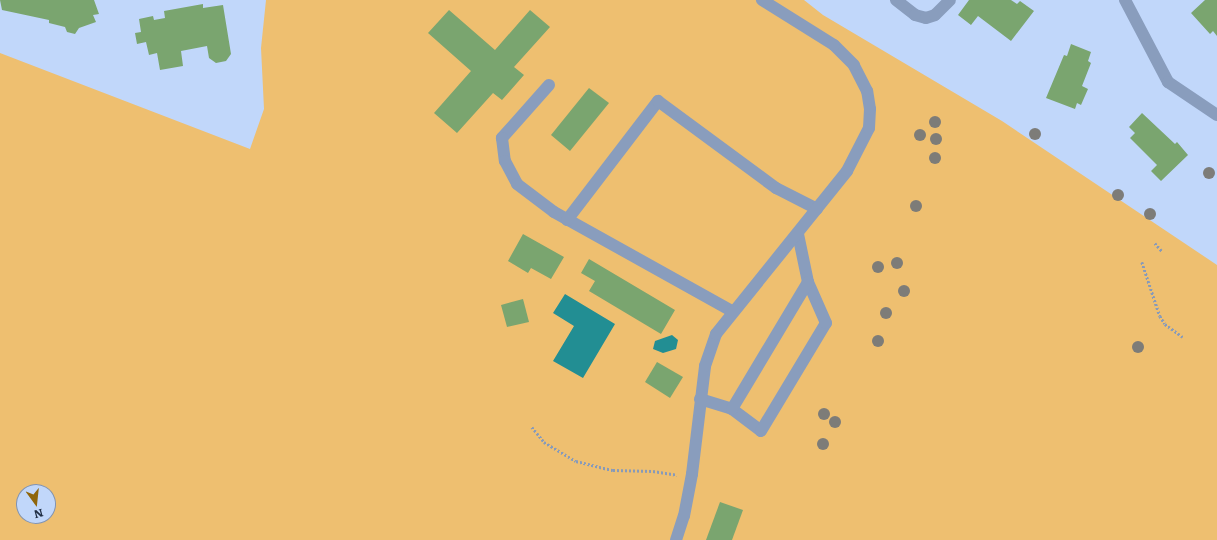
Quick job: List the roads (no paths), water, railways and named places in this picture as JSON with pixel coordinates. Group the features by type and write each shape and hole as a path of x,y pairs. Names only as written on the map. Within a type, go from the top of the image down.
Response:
{"street":[{"path":"676,540 684,516 691,476 705,366 716,334 732,311 798,234 817,209 860,149 869,128 870,109 867,91 854,65 834,44 762,0"},
{"path":"896,0 915,15 926,18 935,15 950,0"},
{"path":"1125,0 1168,82 1217,115"},
{"path":"549,85 502,138 505,162 517,184 567,220 732,311"},
{"path":"567,220 658,101 776,188 817,209"},
{"path":"700,399 732,409 761,431 826,323 808,282 798,234"},
{"path":"732,409 808,282"}]}
